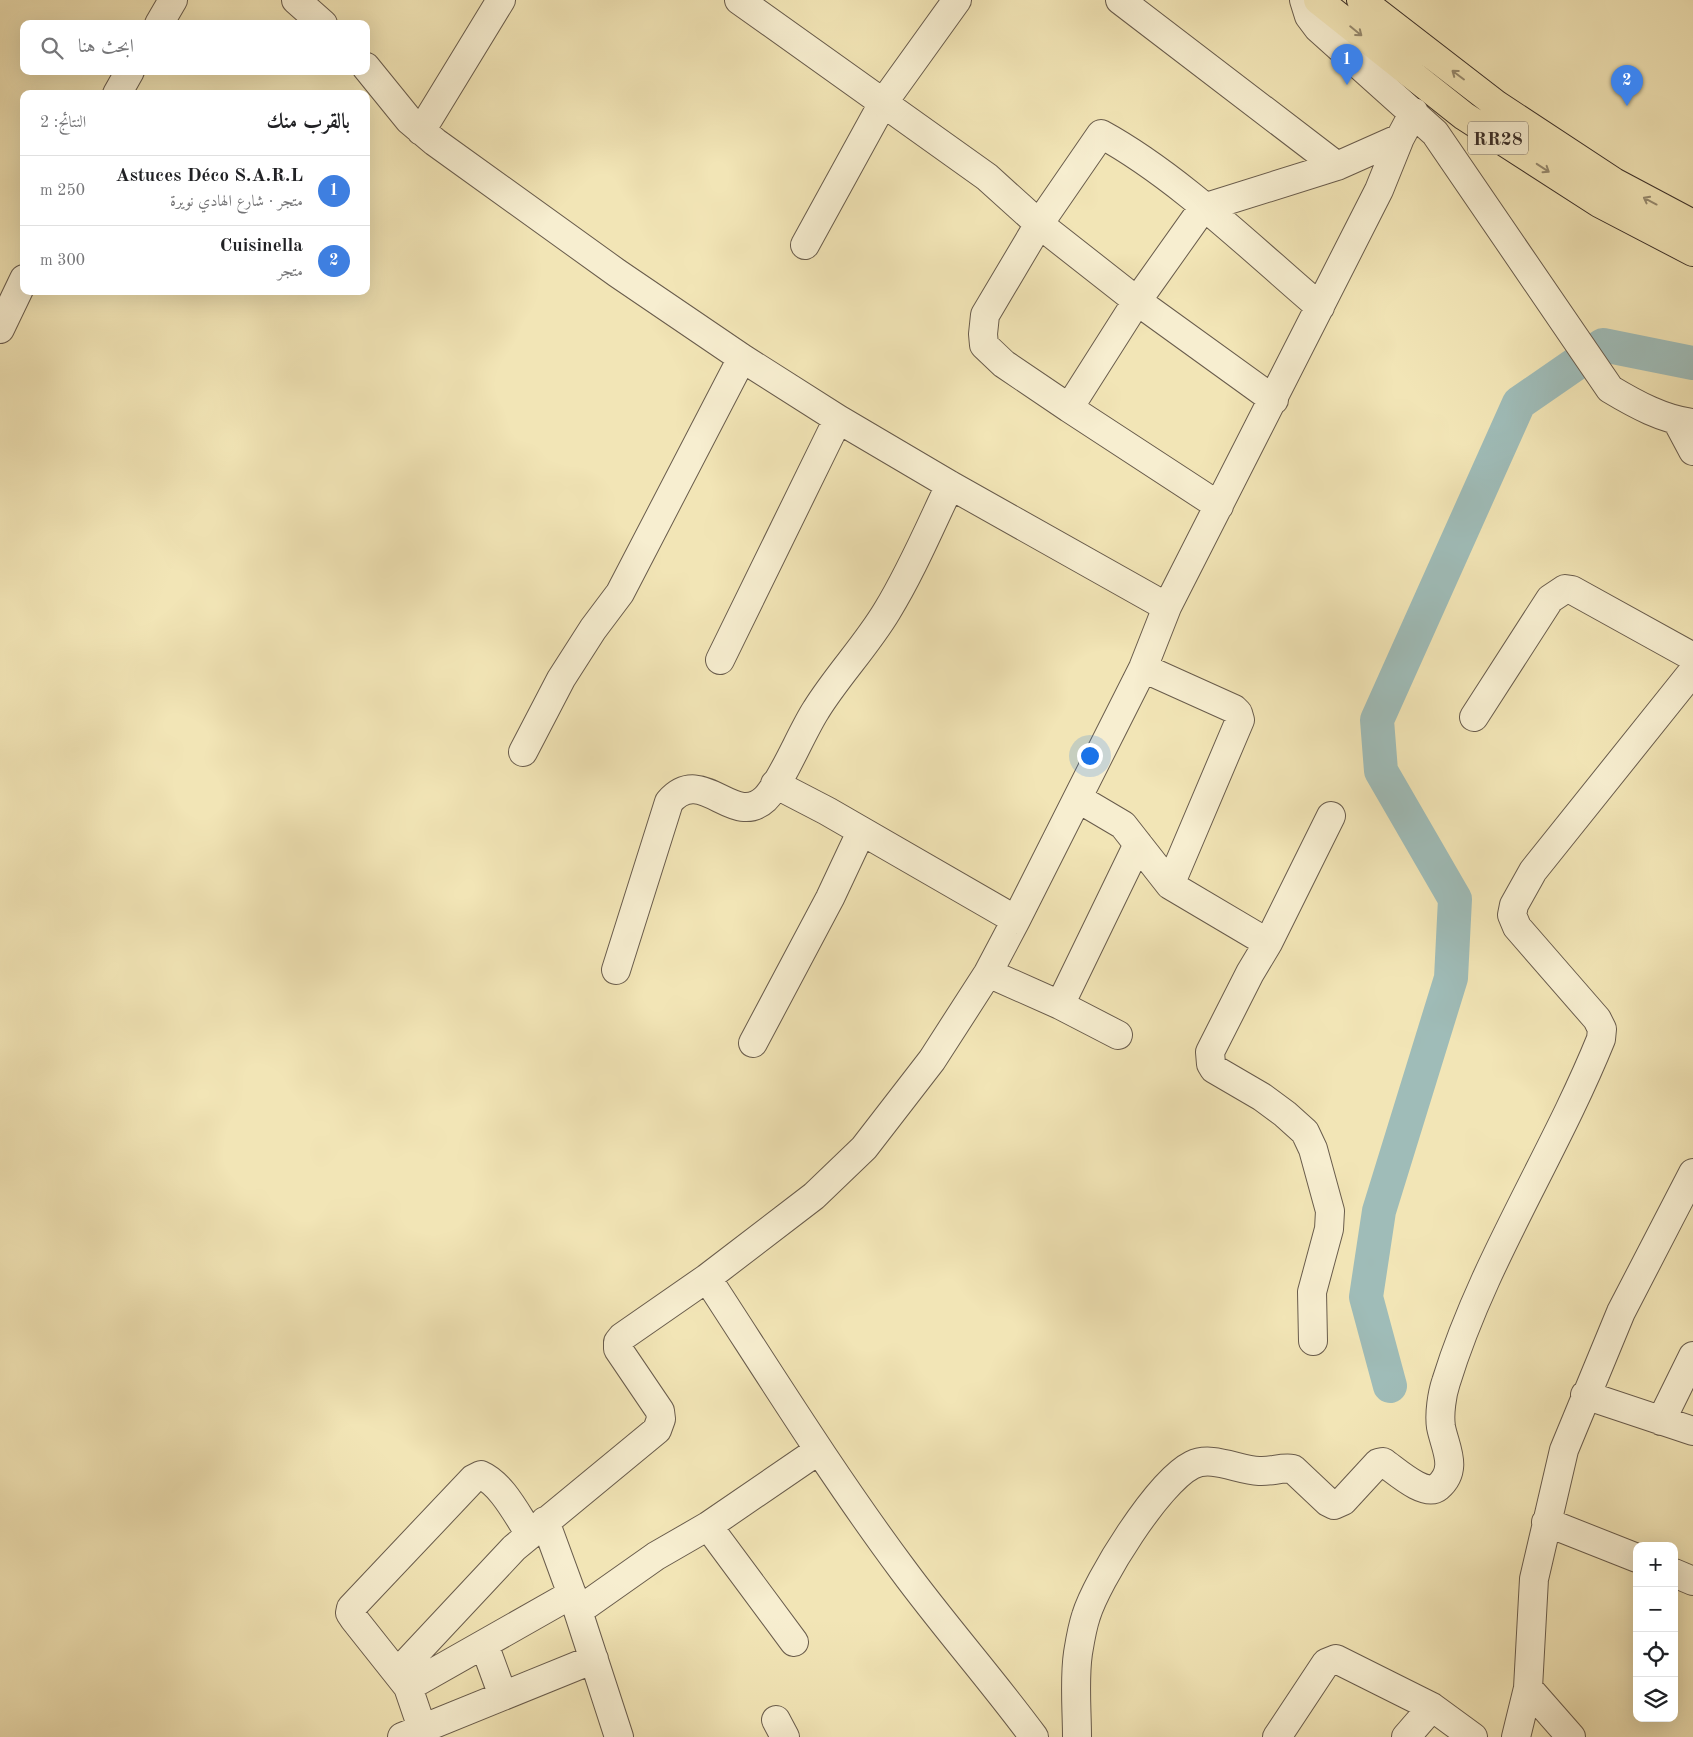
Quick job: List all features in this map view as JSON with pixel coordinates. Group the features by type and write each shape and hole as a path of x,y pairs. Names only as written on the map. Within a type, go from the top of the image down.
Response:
{"highway":[{"name":"RR28","path":"1314,2 1464,116 1599,204 1693,252"},
{"name":"RR28","path":"1368,4 1497,105 1614,182 1693,224"}],"street":[{"path":"161,20 173,0"},
{"path":"296,0 318,20"},
{"path":"421,131 501,0"},
{"path":"738,0 884,102 987,178 1039,224 1137,301 1274,400"},
{"path":"805,246 884,102 957,0"},
{"path":"1120,0 1337,166"},
{"path":"1314,2 1318,28 1414,112 1435,133 1610,389 1627,399 1685,422 1693,451"},
{"path":"370,72 408,120 421,131 616,273 742,358 838,419 950,485 1167,607"},
{"path":"119,90 128,75"},
{"path":"402,1680 514,1548 657,1430 661,1419 660,1411 618,1349 618,1342 707,1278 814,1196 864,1148 932,1060 988,973 1079,798 1143,668 1167,607 1274,400 1379,190 1400,138 1414,112"},
{"path":"1219,506 1004,364 984,345 985,316 1039,224 1101,134 1131,151 1203,208 1320,308"},
{"path":"1069,408 1137,301 1203,208 1337,166 1400,138"},
{"path":"0,329 20,287"},
{"path":"523,752 561,679 593,628 620,594 742,358"},
{"path":"720,660 838,419"},
{"path":"616,970 670,802 677,793 693,788 735,805 749,807 766,798 816,709 888,610 950,485"},
{"path":"1474,717 1550,599 1565,589 1572,590 1693,657"},
{"path":"1143,668 1234,709 1238,713 1240,720 1170,885"},
{"path":"1077,1737 1078,1656 1086,1616 1102,1578 1143,1515 1182,1472 1193,1464 1206,1461 1260,1471 1293,1469 1328,1502 1334,1505 1343,1501 1378,1463 1383,1462 1422,1488 1430,1491 1438,1487 1449,1473 1451,1460 1441,1426 1445,1384 1480,1291 1601,1039 1602,1029 1597,1018 1516,927 1512,915 1514,905 1533,871 1693,671"},
{"path":"775,784 1016,920"},
{"path":"1079,798 1123,825 1170,885 1268,943"},
{"path":"1313,1341 1312,1292 1330,1229 1330,1211 1313,1149 1305,1132 1285,1114 1262,1097 1218,1073 1210,1064 1210,1052 1250,973 1268,943 1331,816"},
{"path":"753,1043 830,898 862,832"},
{"path":"1060,1005 1138,844"},
{"path":"988,973 1060,1005 1118,1036"},
{"path":"1516,1737 1528,1688 1534,1579 1564,1450 1585,1395 1621,1312 1693,1173"},
{"path":"707,1278 820,1450 903,1571 999,1690 1034,1737"},
{"path":"1661,1421 1693,1356"},
{"path":"1585,1395 1693,1432"},
{"path":"402,1680 575,1602 708,1526 820,1450"},
{"path":"594,1659 412,1733 402,1680 350,1612 366,1591 473,1480 481,1475 489,1478 538,1528 575,1602 594,1659 619,1737"},
{"path":"1546,1522 1633,1556"},
{"path":"708,1526 794,1642"},
{"path":"1678,1575 1693,1581"},
{"path":"484,1644 503,1696"},
{"path":"1277,1737 1331,1659 1336,1659 1369,1674 1432,1707 1473,1737"},
{"path":"1528,1688 1571,1737"},
{"path":"1406,1737 1432,1707"}],"waterway":[{"path":"1390,1386 1366,1297 1379,1211 1451,978 1455,899 1381,771 1377,720 1519,403 1603,345 1693,363"}],"place":[{"name":"Astuces Déco S.A.R.L","path":"1347,85"},
{"name":"Cuisinella","path":"1627,106"}]}
